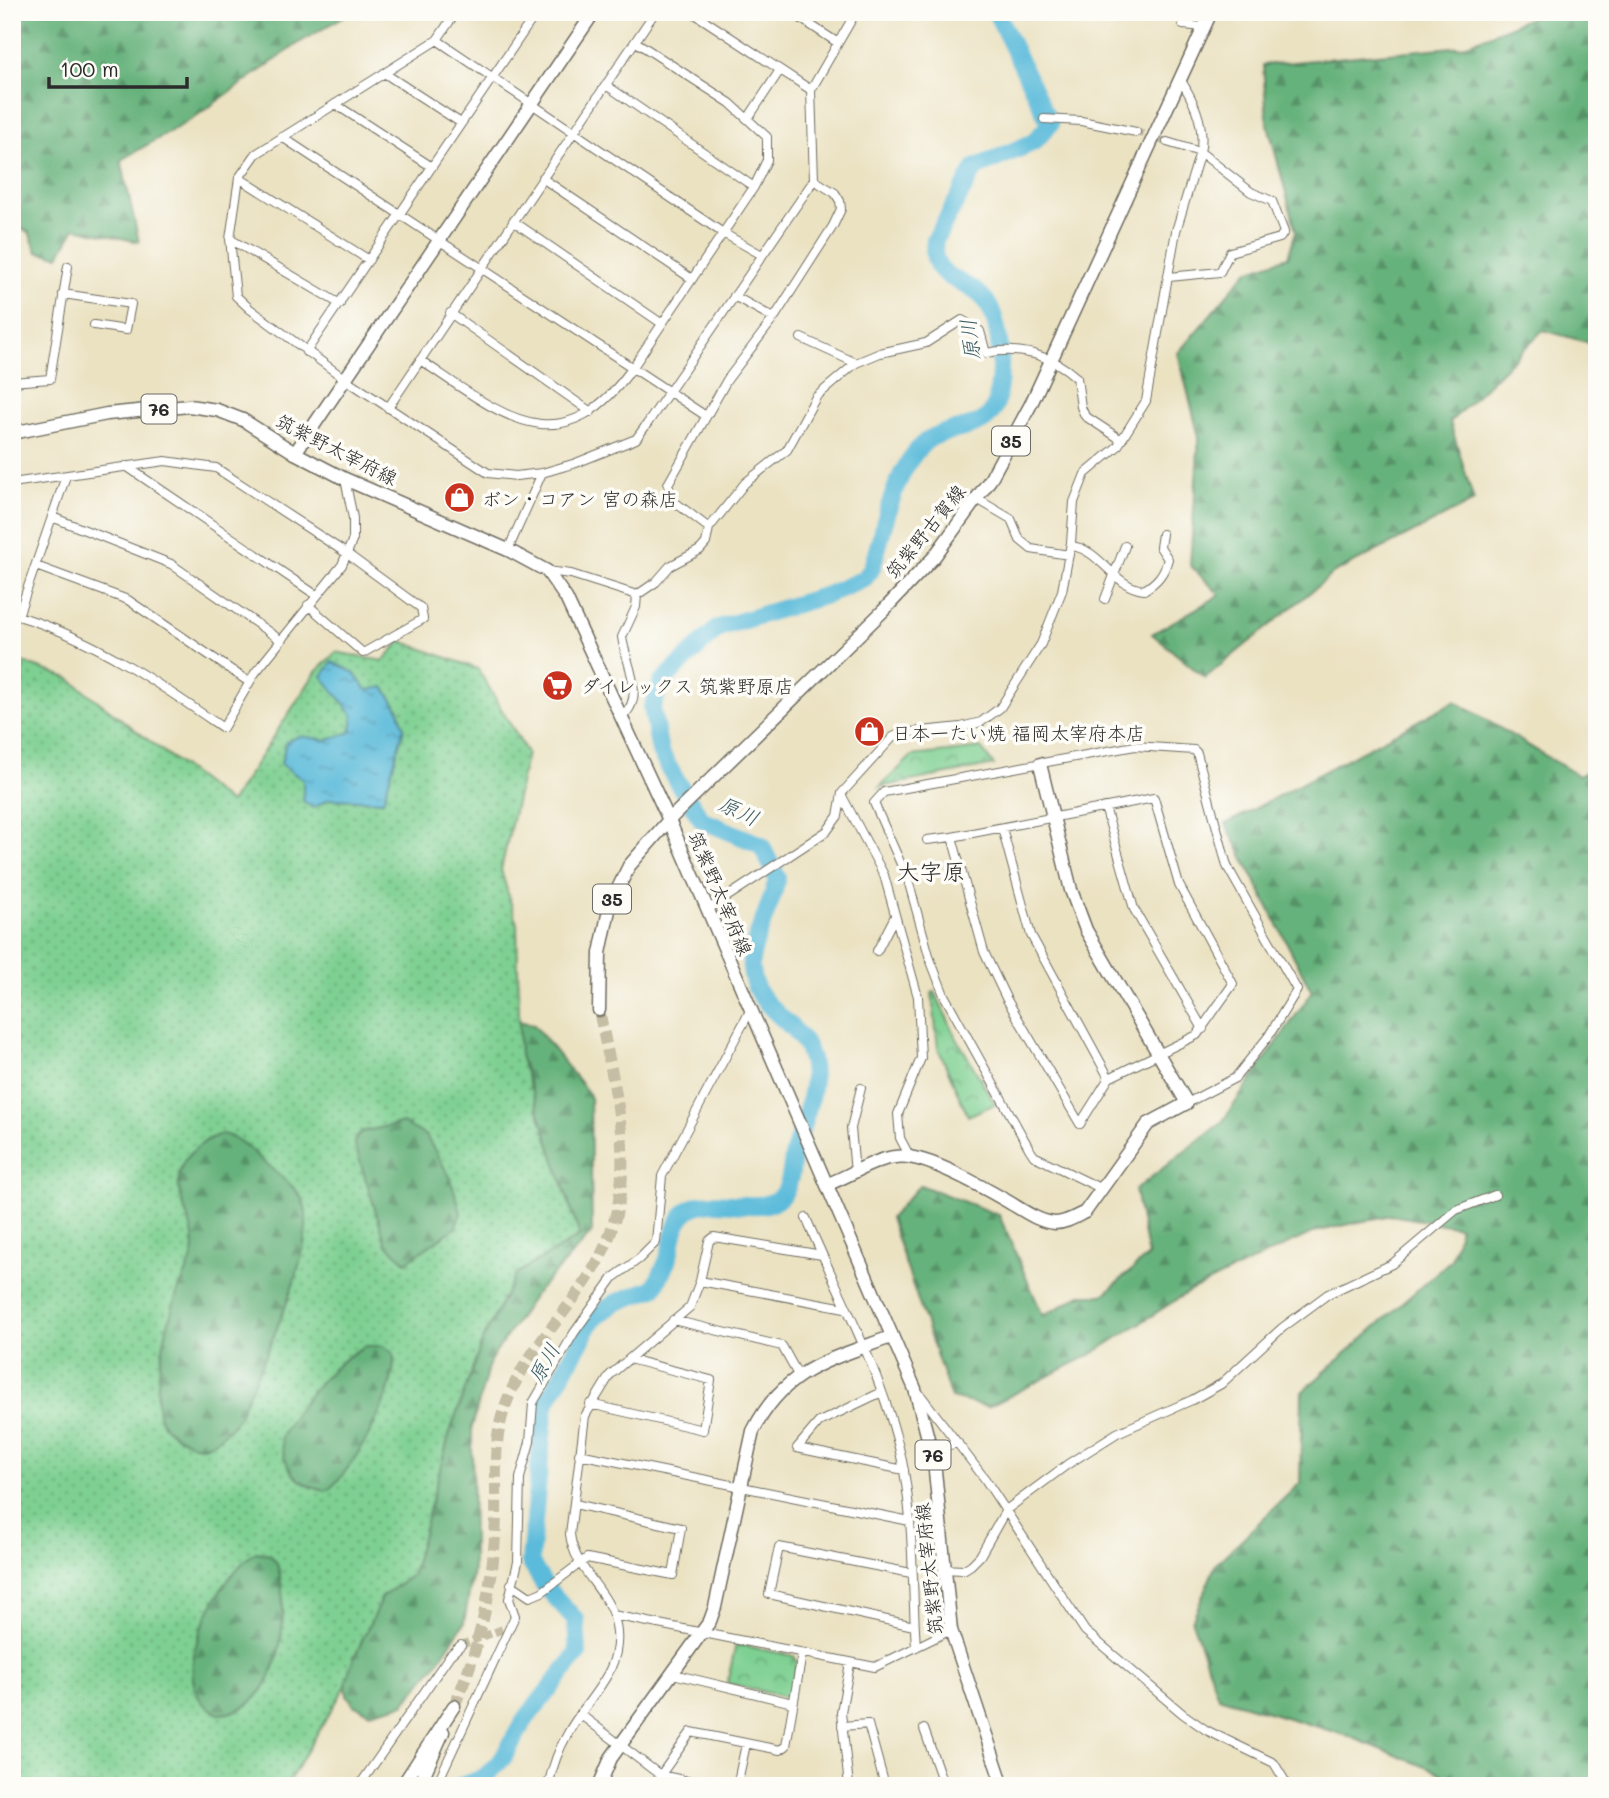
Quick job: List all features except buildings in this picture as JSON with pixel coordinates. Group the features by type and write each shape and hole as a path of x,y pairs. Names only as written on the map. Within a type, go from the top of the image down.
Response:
{"main road":[{"path":"295,453 594,12"},
{"name":"筑紫野古賀線","path":"599,1010 600,953 610,905 629,866 669,820 883,611 934,557 977,499 1002,458 1051,360 1211,12"},
{"name":"筑紫野太宰府線","path":"12,433 107,414 189,406 217,410 243,419 295,453 345,479 508,550 547,571 566,598 669,820 915,1389 933,1454 940,1499 943,1569 951,1630 1003,1786"},
{"path":"828,1184 892,1157 910,1157 961,1176 1049,1222 1070,1220 1085,1212 1148,1124 1187,1103 1086,930 1071,890 1040,764"},
{"path":"599,1786 611,1758 702,1634 715,1607 753,1432 762,1412 774,1395 799,1375 891,1337"},
{"path":"401,1786 454,1706 419,1786"}],"street":[{"path":"456,12 437,40 256,154 239,178 230,239 236,296 306,352 488,473 516,476 542,473 636,439 814,180 811,90 856,12"},
{"path":"306,352 537,12"},
{"path":"387,408 655,12"},
{"path":"692,12 811,90"},
{"path":"791,12 838,43"},
{"path":"1189,12 1183,25 1203,27"},
{"path":"437,40 723,233 762,255"},
{"path":"420,360 503,415 535,425 565,421 591,412 617,390 633,367 754,187 767,160 767,137 749,117 636,42"},
{"path":"749,117 780,70"},
{"path":"384,73 461,123"},
{"path":"706,910 827,831 838,816 842,796 893,737 902,733 974,725 1000,708 1041,644 1062,590 1070,550 1074,502 1085,474 1117,447 1146,401 1184,195 1200,152 1201,127 1189,92 1180,79"},
{"path":"606,85 754,187"},
{"path":"335,104 432,167"},
{"path":"1044,119 1082,121 1136,132"},
{"path":"282,137 441,239 706,416"},
{"path":"1167,142 1200,152 1251,192 1272,201 1284,232 1280,238 1230,253 1220,272 1169,277"},
{"path":"239,178 369,260"},
{"path":"542,178 692,279"},
{"path":"709,528 672,500 668,484 727,380 774,318 824,243 841,209 835,193 814,180"},
{"path":"513,221 661,323"},
{"path":"230,239 340,303"},
{"path":"12,382 50,379 68,266"},
{"path":"64,294 131,304 125,330 94,326"},
{"path":"734,296 774,318"},
{"path":"450,313 591,412"},
{"path":"637,595 656,582 670,566 700,550 706,543 709,528 745,483 787,450 816,397 856,363 926,343 962,320 980,331 986,353 1030,351 1051,360 1077,378 1081,407 1086,416 1121,439"},
{"path":"801,338 856,363"},
{"path":"12,484 174,461 216,468 346,554 421,608 423,619 363,653 308,605"},
{"path":"126,467 316,595"},
{"path":"508,550 542,473"},
{"path":"66,477 36,566 15,615 94,645 166,688 223,728 249,682 279,639 342,565 353,539 354,518 345,479"},
{"path":"977,499 1011,519 1020,540 1031,549 1090,552 1115,576 1139,590 1155,583 1165,570 1168,559 1160,547 1162,534"},
{"path":"52,517 171,564 279,639"},
{"path":"1105,599 1125,546"},
{"path":"36,566 128,600 249,682"},
{"path":"547,571 571,575 637,595"},
{"path":"622,717 627,713 634,692 634,680 622,637 636,607 637,595"},
{"path":"1102,1189 1034,1156 963,1033 930,959 908,880 874,803 884,792 1150,744 1194,750 1197,753 1227,866 1297,990 1268,1037 1236,1078 1187,1103"},
{"path":"842,796 884,875 918,997 921,1058 898,1114 900,1138 910,1157"},
{"path":"927,840 1154,798 1179,885 1233,984 1203,1029 1109,1079 1080,1124 1006,998 984,952 952,836"},
{"path":"1105,807 1135,909 1203,1029"},
{"path":"1002,828 1031,935 1109,1079"},
{"path":"877,951 895,916"},
{"path":"436,1786 515,1616 509,1599 518,1562 520,1478 530,1442 533,1403 575,1333 614,1277 639,1259 656,1242 662,1176 751,1009"},
{"path":"855,1173 851,1128 861,1088"},
{"path":"943,1569 963,1570 971,1566 980,1556 1006,1510 1068,1464 1117,1433 1221,1384 1282,1328 1328,1294 1392,1264 1456,1210 1495,1195"},
{"path":"806,1218 882,1392 904,1470 910,1521 916,1647"},
{"path":"548,1786 567,1734 613,1665 617,1647 613,1615 578,1563 572,1551 570,1534 579,1454 585,1416 590,1404 610,1375 690,1307 700,1281 709,1241 714,1237 822,1255"},
{"path":"700,1281 845,1308"},
{"path":"673,1320 782,1346 799,1375"},
{"path":"590,1404 703,1430 711,1380 629,1359"},
{"path":"915,1389 1006,1510 1085,1631 1183,1714 1206,1730 1274,1763 1288,1786"},
{"path":"882,1392 820,1422 797,1448 904,1470"},
{"path":"933,1454 941,1447 958,1443"},
{"path":"579,1454 910,1521"},
{"path":"511,1584 530,1597 542,1592 587,1558 673,1576 681,1528 575,1504"},
{"path":"911,1573 779,1547 769,1594 914,1626"},
{"path":"613,1615 875,1667 951,1630"},
{"path":"503,1629 512,1625"},
{"path":"359,1786 450,1655 461,1645"},
{"path":"653,1786 691,1732 780,1750 786,1746 802,1654"},
{"path":"849,1786 841,1712 850,1664"},
{"path":"673,1674 793,1703"},
{"path":"581,1715 660,1775 710,1786"},
{"path":"842,1726 868,1724 885,1786"},
{"path":"924,1729 944,1786"},
{"path":"737,1786 746,1744"}],"green space":[{"path":"12,12 351,12 299,43 192,119 121,160 139,242 75,228 59,256 37,252 29,232 12,225"},
{"path":"1543,12 1597,12 1597,345 1543,330 1450,422 1474,501 1334,573 1205,678 1152,634 1220,595 1190,565 1199,437 1178,353 1247,271 1288,257 1296,231 1267,121 1263,65 1463,46"},
{"path":"401,641 478,669 527,753 501,870 517,924 520,1055 580,1236 516,1274 450,1432 412,1575 286,1786 12,1786 12,659 68,678 230,803 316,672 336,652 383,661"},
{"path":"1455,701 1579,776 1597,765 1597,1778 1578,1786 1454,1786 1441,1773 1348,1736 1218,1697 1192,1621 1216,1564 1300,1483 1302,1392 1451,1260 1460,1227 1391,1215 1314,1232 1190,1291 1094,1353 988,1407 951,1398 890,1218 920,1185 999,1215 1043,1316 1081,1295 1103,1295 1148,1256 1135,1190 1222,1122 1312,992 1226,824"},
{"path":"981,748 994,765 880,787 912,756"},
{"path":"935,992 956,1037 995,1104 968,1116 938,1048 932,993"},
{"path":"519,1021 534,1025 590,1095 592,1233 535,1294 490,1361 472,1427 473,1571 464,1623 438,1662 404,1704 370,1713 354,1705 347,1695 346,1684 350,1667 382,1597 412,1575 450,1432 483,1339 516,1274 580,1236 520,1055"},
{"path":"403,1123 426,1136 450,1177 461,1213 455,1228 406,1262 386,1244 354,1142 361,1132"},
{"path":"223,1134 246,1146 301,1197 306,1217 304,1243 285,1307 237,1420 210,1444 196,1446 166,1428 160,1418 158,1384 169,1323 193,1254 194,1241 179,1186 180,1172 186,1159 199,1146 210,1138"},
{"path":"365,1346 384,1346 393,1353 390,1385 372,1428 349,1467 326,1491 316,1488 299,1479 288,1466 281,1437 297,1411 328,1374"},
{"path":"256,1552 270,1555 277,1563 283,1607 278,1656 269,1678 257,1696 240,1709 218,1714 201,1701 194,1684 193,1664 197,1642 216,1598 242,1563"},
{"path":"736,1644 794,1656 797,1662 791,1693 785,1697 727,1683"}],"water":[{"path":"332,662 353,672 367,690 384,687 398,708 404,728 383,801 329,799 313,808 303,801 303,780 281,764 286,742 299,736 326,740 351,732 353,715 322,676"}],"waterway":[{"name":"原川","path":"460,1786 484,1778 503,1758 524,1721 578,1653 576,1620 545,1586 530,1562 545,1405 593,1319 615,1303 654,1288 668,1259 677,1224 684,1214 695,1206 708,1203 766,1204 777,1199 789,1181 812,1091 811,1060 806,1046 796,1032 761,997 751,969 753,949 777,877 761,845 702,820 660,752 652,708 662,682 718,628 827,595 864,579 871,570 896,486 913,456 933,437 977,424 993,411 1000,375 1000,348 991,310 977,292 943,272 934,254 935,240 975,168 1034,142 1050,124 996,12"}],"tunnel":[{"path":"1136,132 1167,142"},
{"path":"454,1706 479,1637 489,1589 495,1541 497,1444 507,1400 537,1347 586,1281 605,1247 616,1214 622,1148 619,1115 599,1010"},
{"path":"461,1645 503,1629"}],"place":[{"name":"ボン・コアン 宮の森店","path":"459,498"},
{"name":"ダイレックス 筑紫野原店","path":"558,685"},
{"name":"日本一たい焼 福岡太宰府本店","path":"869,732"}],"district":[{"name":"大字原","path":"931,871"}]}
